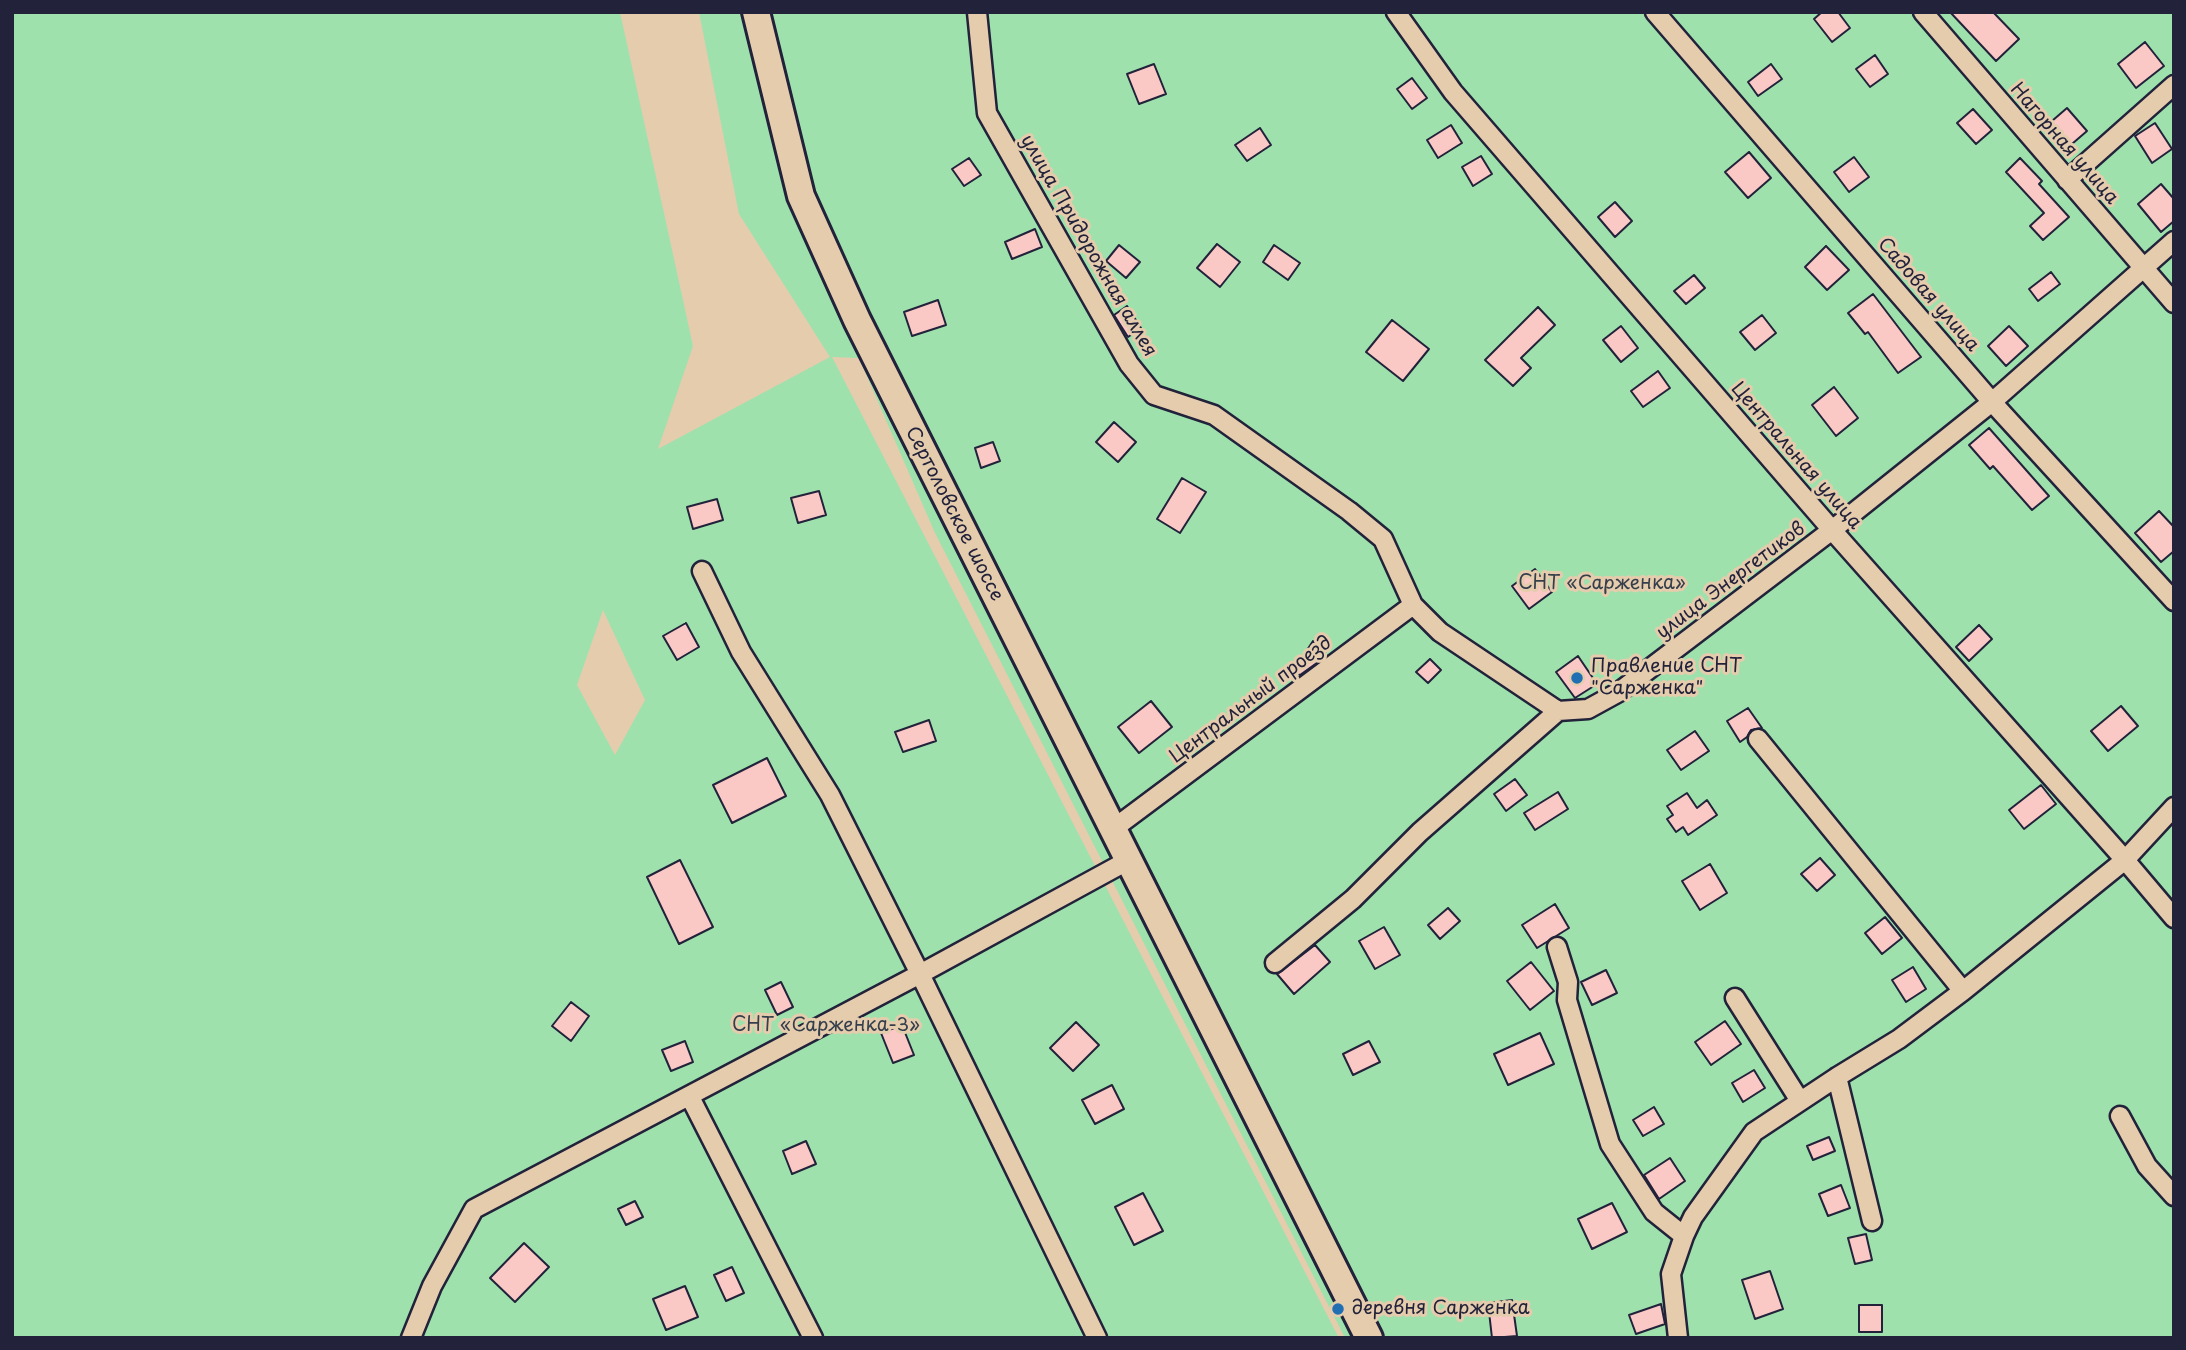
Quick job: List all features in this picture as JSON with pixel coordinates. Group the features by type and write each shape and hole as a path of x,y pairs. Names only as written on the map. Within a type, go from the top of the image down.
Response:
{"main road":[{"name":"Сертоловское шоссе","path":"756,12 801,196 857,320 1369,1338"}],"street":[{"name":"улица Придорожная аллея","path":"977,12 987,113 1129,364 1154,395 1214,415 1349,511 1383,539 1413,605 1440,632 1558,711"},
{"name":"Центральная улица","path":"1396,12 1453,92 1832,530 2174,918"},
{"name":"Садовая улица","path":"1656,12 1992,402 2174,601"},
{"name":"Нагорная улица","path":"1923,12 2174,303"},
{"path":"2067,180 2174,85"},
{"name":"улица Энергетиков","path":"1558,711 1588,709 1619,692 1832,530 1992,402 2174,241"},
{"path":"702,571 741,652 830,796 1097,1338"},
{"name":"Центральный проезд","path":"1113,829 1413,605"},
{"path":"1275,963 1353,899 1420,832 1558,711"},
{"path":"1758,739 1963,991"},
{"path":"1678,1338 1671,1274 1684,1236 1693,1217 1754,1132 1899,1039 1963,991 2125,860 2174,807"},
{"path":"411,1338 432,1286 474,1209 690,1097 1129,860"},
{"path":"1557,947 1569,982 1567,1000 1610,1143 1654,1212 1684,1236"},
{"path":"1735,998 1800,1101"},
{"path":"1837,1077 1872,1221"},
{"path":"690,1097 813,1338"},
{"path":"2120,1116 2147,1166 2174,1196"}],"green space":[{"path":"12,12 620,12 693,346 658,449 830,357 739,214 699,12 2174,12 2174,1338 1345,1338 935,533 859,358 832,357 1339,1338 12,1338","holes":["603,610 645,700 615,755 577,685"]}],"building":[{"path":"1822,12 1838,12 1850,28 1832,42 1814,19"},
{"path":"1950,12 1993,12 2019,39 1996,61"},
{"path":"2145,42 2164,66 2136,88 2118,64"},
{"path":"1875,55 1888,74 1870,87 1856,69"},
{"path":"1154,64 1166,94 1139,104 1127,74"},
{"path":"1771,64 1782,79 1758,96 1748,82"},
{"path":"1412,78 1427,98 1412,109 1397,89"},
{"path":"2067,108 2087,131 2065,150 2045,127"},
{"path":"1973,109 1992,130 1976,144 1957,123"},
{"path":"2155,123 2172,149 2152,163 2135,136"},
{"path":"1451,125 1462,143 1438,158 1427,140"},
{"path":"1260,128 1271,145 1247,161 1235,145"},
{"path":"1749,152 1771,178 1748,198 1725,172"},
{"path":"1481,156 1492,174 1473,186 1462,167"},
{"path":"1854,157 1869,177 1849,192 1834,172"},
{"path":"969,158 981,175 964,186 952,169"},
{"path":"2020,158 2042,181 2039,184 2069,217 2043,240 2030,226 2044,213 2006,172"},
{"path":"2161,184 2174,199 2174,221 2161,232 2138,204"},
{"path":"1615,202 1632,221 1615,237 1598,217"},
{"path":"1035,229 1042,247 1012,259 1005,242"},
{"path":"1217,244 1240,262 1220,287 1197,268"},
{"path":"1119,245 1140,262 1126,278 1106,261"},
{"path":"1274,245 1300,263 1288,280 1263,262"},
{"path":"1826,246 1849,270 1827,290 1805,267"},
{"path":"2051,272 2060,284 2038,301 2029,289"},
{"path":"1694,275 1705,288 1686,304 1674,291"},
{"path":"1873,294 1921,357 1898,373 1868,332 1865,334 1848,313"},
{"path":"938,300 946,325 912,336 904,312"},
{"path":"1127,306 1141,328 1128,337 1114,315"},
{"path":"1538,307 1555,325 1521,358 1531,368 1513,386 1485,360"},
{"path":"1762,315 1776,333 1755,350 1740,332"},
{"path":"1392,320 1429,349 1403,381 1366,352"},
{"path":"1621,326 1638,348 1621,362 1603,340"},
{"path":"2009,326 2028,346 2006,366 1988,346"},
{"path":"1658,371 1670,388 1643,407 1631,391"},
{"path":"1834,387 1858,418 1836,436 1812,405"},
{"path":"1114,422 1136,442 1118,462 1096,442"},
{"path":"1989,428 2049,496 2032,510 1993,466 1990,469 1969,445"},
{"path":"993,442 1000,461 981,468 975,448"},
{"path":"1182,478 1206,492 1180,533 1157,519"},
{"path":"819,491 826,515 798,523 791,498"},
{"path":"717,499 723,520 693,529 687,507"},
{"path":"2159,511 2174,527 2174,551 2161,562 2135,533"},
{"path":"1535,569 1552,592 1529,609 1512,586"},
{"path":"686,623 699,647 677,660 663,636"},
{"path":"1979,625 1992,639 1969,661 1956,647"},
{"path":"1313,641 1327,650 1321,660 1300,675 1293,671"},
{"name":"Правление СНТ \"Сарженка\"","path":"1578,656 1597,684 1575,698 1556,672"},
{"path":"1430,659 1441,670 1428,683 1416,672"},
{"path":"1151,701 1172,727 1139,753 1118,727"},
{"path":"2121,706 2138,726 2108,751 2091,731"},
{"path":"1748,708 1762,728 1751,730 1740,742 1727,721"},
{"path":"929,720 936,741 903,752 895,732"},
{"path":"1695,731 1709,751 1681,770 1667,750"},
{"path":"767,758 786,796 732,823 713,785"},
{"path":"1515,779 1527,795 1506,811 1494,794"},
{"path":"2041,785 2056,804 2024,829 2009,810"},
{"path":"1558,792 1568,809 1535,830 1524,813"},
{"path":"1687,793 1697,808 1707,800 1717,815 1688,835 1683,827 1676,832 1667,819 1673,815 1667,806"},
{"path":"1820,858 1835,875 1817,891 1801,874"},
{"path":"680,860 713,927 679,944 647,877"},
{"path":"1710,864 1727,893 1700,910 1682,881"},
{"path":"1555,904 1569,928 1537,948 1522,925"},
{"path":"1448,908 1460,921 1440,939 1428,925"},
{"path":"1885,917 1902,938 1882,954 1865,933"},
{"path":"1384,927 1400,955 1375,969 1359,941"},
{"path":"1315,945 1330,962 1294,994 1277,974"},
{"path":"1531,962 1554,991 1530,1010 1507,981"},
{"path":"1913,967 1926,989 1906,1002 1892,980"},
{"path":"1606,970 1617,993 1592,1005 1581,982"},
{"path":"781,982 793,1007 777,1015 765,990"},
{"path":"571,1002 589,1016 571,1041 552,1026"},
{"path":"1725,1021 1741,1044 1711,1065 1695,1042"},
{"path":"1076,1022 1099,1045 1073,1071 1050,1048"},
{"path":"902,1025 914,1055 893,1063 881,1033"},
{"path":"1540,1033 1554,1064 1508,1085 1494,1054"},
{"path":"685,1041 693,1062 671,1071 662,1050"},
{"path":"1369,1041 1380,1062 1353,1075 1343,1054"},
{"path":"1754,1070 1765,1088 1743,1102 1732,1083"},
{"path":"1112,1085 1124,1109 1095,1124 1082,1100"},
{"path":"1654,1107 1664,1124 1643,1136 1633,1120"},
{"path":"1829,1137 1835,1151 1813,1160 1807,1146"},
{"path":"806,1141 816,1164 792,1174 783,1151"},
{"path":"1670,1158 1685,1181 1659,1199 1644,1175"},
{"path":"1841,1185 1850,1208 1828,1216 1819,1194"},
{"path":"1143,1193 1163,1231 1134,1245 1115,1207"},
{"path":"635,1201 643,1217 626,1225 618,1209"},
{"path":"1612,1203 1627,1232 1592,1249 1578,1219"},
{"path":"1866,1234 1872,1260 1855,1264 1848,1238"},
{"path":"524,1243 549,1267 515,1302 490,1278"},
{"path":"732,1267 744,1293 726,1301 714,1275"},
{"path":"1770,1271 1783,1309 1755,1319 1742,1280"},
{"path":"685,1286 698,1317 666,1330 653,1299"},
{"path":"1512,1300 1517,1336 1492,1338 1488,1303"},
{"path":"1661,1304 1665,1324 1636,1334 1629,1315"},
{"path":"1859,1305 1882,1305 1882,1332 1859,1332"}],"place":[{"name":"Правление СНТ \"Сарженка\"","path":"1577,678"},
{"name":"деревня Сарженка","path":"1338,1309"}],"park label":[{"name":"СНТ «Сарженка»","path":"1602,584"},
{"name":"СНТ «Сарженка-3»","path":"826,1026"}]}
